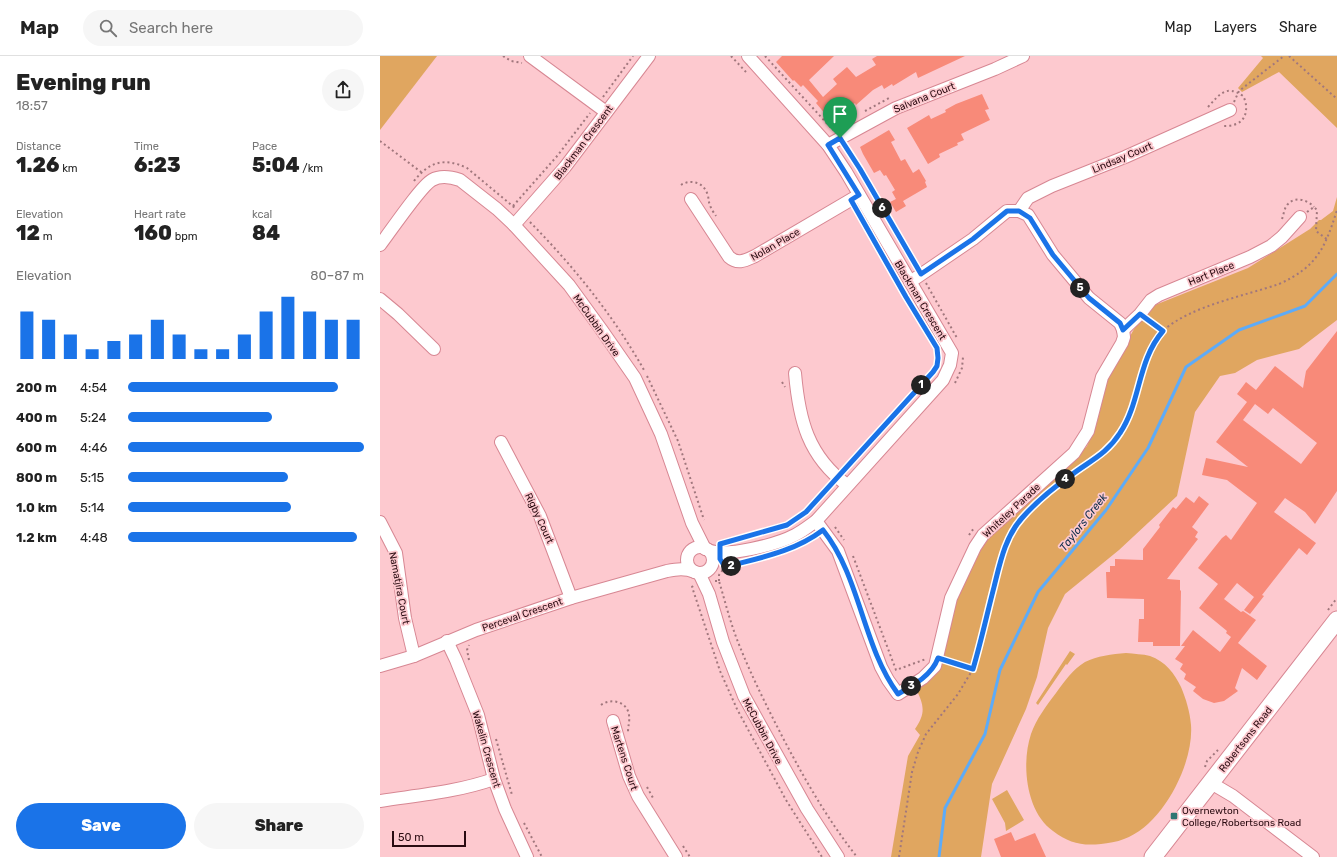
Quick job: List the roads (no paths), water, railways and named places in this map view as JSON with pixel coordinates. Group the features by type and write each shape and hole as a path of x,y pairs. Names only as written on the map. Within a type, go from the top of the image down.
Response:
{"street":[{"name":"Blackman Crescent","path":"514,225 565,168 598,110 649,56"},
{"name":"Blackman Crescent","path":"690,553 698,548 714,553 713,566 819,525 843,481 943,380 950,365 952,352 828,145 748,56"},
{"name":"Salvana Court","path":"828,145 896,108 1024,56"},
{"path":"528,61 598,110"},
{"name":"Lindsay Court","path":"1019,211 1028,198 1052,186 1125,157 1230,110"},
{"name":"McCubbin Drive","path":"380,245 427,184 440,177 460,180 498,209 514,225 569,285 602,329 635,378 661,434 692,523 712,556 713,566 709,594 725,649 744,696 807,809 838,857"},
{"name":"Nolan Place","path":"692,200 729,257 733,261 739,262 755,256 859,195"},
{"path":"910,282 973,239 1007,211 1019,211 1030,218 1053,255 1089,298 1120,323 1123,330"},
{"name":"Hart Place","path":"1123,330 1140,314 1151,300 1159,295 1250,257 1271,246 1282,237 1300,217"},
{"path":"380,299 398,314 434,349"},
{"name":"Whiteley Parade","path":"819,525 838,551 881,667 902,698 935,666 933,658 951,598 975,547 983,535 1074,453 1082,442 1092,419 1102,377 1122,343 1124,337 1123,330"},
{"path":"795,373 797,398 810,443 825,465 843,481"},
{"name":"Rigby Court","path":"501,442 540,516 571,598"},
{"name":"Namatjira Court","path":"380,522 396,554 405,618 414,656"},
{"name":"McCubbin Drive","path":"690,553 693,538 692,523"},
{"path":"690,553 688,563 713,566"},
{"name":"Perceval Crescent","path":"667,571 684,560 690,553"},
{"name":"Perceval Crescent","path":"380,666 414,656 447,641 571,598 667,571 713,566"},
{"name":"Robertsons Road","path":"1153,857 1337,620"},
{"name":"Wakelin Crescent","path":"447,641 478,715 494,779 527,857"},
{"name":"Martens Court","path":"613,721 629,776 638,796 676,857"},
{"path":"380,801 446,792 494,779"},
{"path":"1213,780 1227,787 1233,796 1305,855"}],"waterway":[{"name":"Taylors Creek","path":"939,857 945,808 985,734 1000,670 1038,592 1106,510 1148,448 1186,367 1239,330 1305,306 1337,274"}],"place":[{"name":"Overnewton College/Robertsons Road","path":"1174,816"}]}
